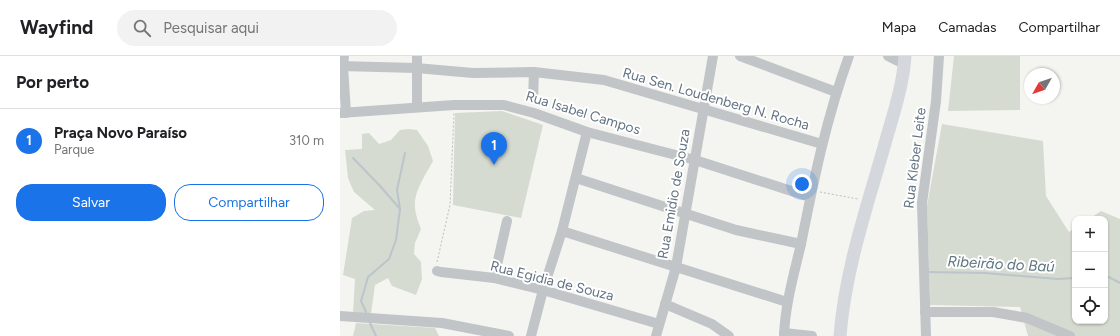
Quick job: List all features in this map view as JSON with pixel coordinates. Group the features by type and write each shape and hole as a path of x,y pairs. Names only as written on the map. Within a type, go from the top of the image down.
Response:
{"main road":[{"path":"840,336 842,310 852,258 897,102 904,60"}],"street":[{"path":"417,56 417,107"},
{"name":"Rua Emidio de Souza","path":"656,336 676,267 713,56"},
{"path":"740,56 836,92"},
{"path":"812,336 784,334 787,302 822,144 836,92 849,56"},
{"path":"888,56 904,60"},
{"name":"Rua Kleber Leite","path":"926,336 922,203 936,101 939,56"},
{"path":"342,62 343,113"},
{"name":"Rua Sen. Loudenberg N. Rocha","path":"342,62 473,73 534,72 604,80 822,144"},
{"path":"533,99 534,72"},
{"name":"Rua Isabel Campos","path":"343,113 417,107 504,104 540,114 587,132 695,160 810,194"},
{"path":"531,336 543,290 562,231 587,132"},
{"path":"576,178 736,230 801,244"},
{"path":"494,278 507,220"},
{"path":"562,231 787,302"},
{"name":"Rua Egidia de Souza","path":"438,270 442,272 494,278 543,290 659,324"},
{"path":"665,304 712,324 729,336"},
{"path":"925,312 993,312 1027,318 1070,336"},
{"path":"340,316 442,323 510,336"}],"path":[{"path":"438,270 436,266 450,205 454,105"},
{"path":"810,194 868,200"}],"shaded area":[{"path":"954,56 1020,56 1020,110 948,111"},
{"path":"502,111 543,125 521,218 453,205 455,113"},
{"path":"942,124 1043,141 1046,196 1069,232 1072,230 1072,324 1108,324 1108,216 1094,216 1101,211 1120,219 1120,336 1028,336 1020,307 930,305 927,206"},
{"path":"400,130 417,130 428,146 433,161 420,186 415,201 416,212 421,229 415,243 414,254 421,262 422,279 416,295 392,286 388,278 375,285 371,314 353,313 355,279 343,275 352,218 364,211 375,210 354,192 348,178 345,150 362,149 362,134 369,133 379,144 391,140"},
{"path":"356,323 435,328 439,336 353,336"}],"waterway":[{"path":"366,312 361,301 368,277 389,259 396,240 400,209 397,190 405,153"},
{"path":"353,158 400,209"},
{"name":"Ribeirão do Baú","path":"927,272 985,273 1058,279 1072,278"},
{"name":"Ribeirão do Baú","path":"1108,277 1120,283"},
{"path":"370,323 376,336"}],"place":[{"name":"Praça Novo Paraíso","path":"494,165"}]}
